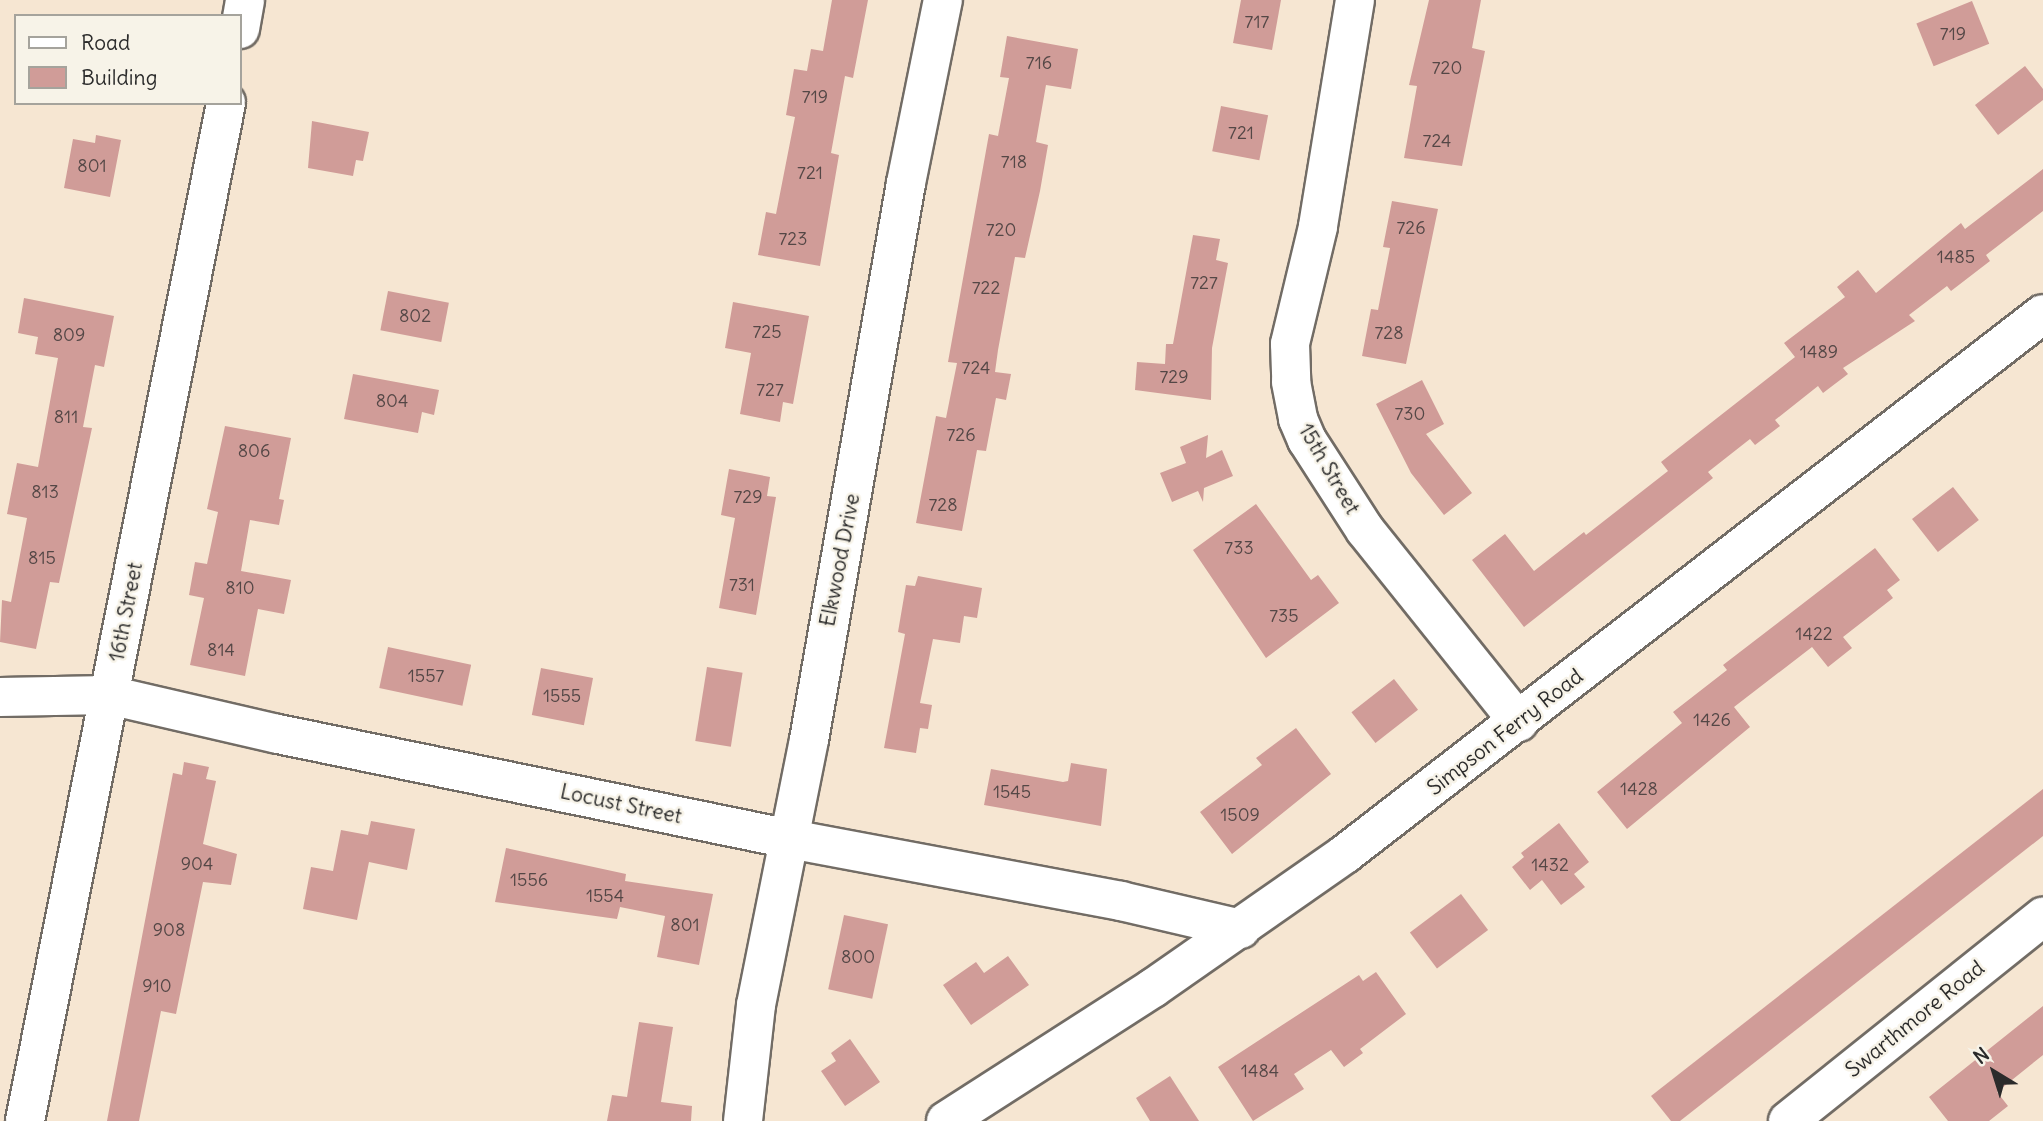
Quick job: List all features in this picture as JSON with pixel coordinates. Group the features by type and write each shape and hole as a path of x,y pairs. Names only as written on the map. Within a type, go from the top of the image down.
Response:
{"street":[{"path":"242,19 246,0"},
{"name":"Elkwood Drive","path":"743,1121 756,1005 790,839 876,374 906,183 943,0"},
{"name":"15th Street","path":"1355,0 1327,178 1290,344 1298,419 1307,440 1365,530 1519,722"},
{"name":"16th Street","path":"25,1121 226,105"},
{"name":"Simpson Ferry Road","path":"946,1121 1241,929 1519,722 2043,314"},
{"name":"Locust Street","path":"0,697 109,695 790,839 946,866 1241,929"},
{"name":"Swarthmore Road","path":"1788,1121 2043,917"}],"building":[{"path":"832,0 868,0 853,78 845,76 831,153 839,155 820,266 758,255 766,212 776,214 795,117 786,115 794,69 807,71 811,49 823,51"},
{"path":"1241,0 1281,0 1272,50 1233,43"},
{"path":"1429,0 1481,0 1472,48 1485,51 1462,166 1404,158 1417,86 1409,85"},
{"path":"1972,1 1989,44 1934,66 1916,23"},
{"path":"1007,36 1078,49 1071,89 1046,85 1036,142 1048,145 1040,191 1025,258 1015,257 995,372 1011,374 1006,400 996,398 986,451 977,450 962,531 916,523 936,416 946,418 957,363 948,362 989,134 998,136 1009,78 1000,77"},
{"path":"2025,66 2043,89 2043,100 1998,135 1975,105"},
{"path":"1221,106 1268,115 1259,160 1212,151"},
{"path":"312,121 369,132 363,161 356,160 353,176 308,168"},
{"path":"96,135 121,140 110,197 64,188 73,139 95,143"},
{"path":"2043,169 2043,211 1986,255 1990,261 1951,291 1947,286 1909,315 1915,321 1843,368 1848,374 1823,393 1818,386 1775,420 1780,426 1755,445 1750,439 1708,472 1713,478 1524,627 1472,560 1505,534 1534,571 1584,532 1586,535 1668,471 1661,462 1795,357 1784,343 1845,297 1837,287 1858,270 1876,293 1961,223 1965,229"},
{"path":"1392,201 1438,209 1406,364 1362,356 1371,309 1378,310 1390,248 1383,247"},
{"path":"1193,235 1220,239 1216,260 1228,263 1212,348 1211,400 1135,390 1137,362 1165,364 1166,344 1173,344"},
{"path":"388,291 449,303 441,342 380,330"},
{"path":"24,298 114,316 104,367 95,365 83,427 92,428 59,583 50,582 36,649 0,642 2,600 11,602 27,518 7,514 17,463 38,467 58,358 35,354 38,337 18,333"},
{"path":"733,302 809,316 793,404 783,402 780,422 740,414 751,353 725,348"},
{"path":"353,374 439,390 434,415 422,412 418,433 344,419"},
{"path":"1422,380 1444,424 1426,434 1472,493 1444,515 1411,473 1376,404"},
{"path":"225,426 291,438 279,499 284,500 279,525 250,520 241,571 291,580 284,614 258,609 245,676 190,665 204,598 189,595 195,562 207,564 218,512 207,509"},
{"path":"1208,435 1206,458 1222,450 1233,476 1204,488 1203,502 1198,491 1172,502 1160,473 1186,463 1180,447"},
{"path":"729,469 770,477 767,496 776,497 756,615 719,608 735,518 721,515"},
{"path":"1953,487 1979,520 1938,552 1912,519"},
{"path":"1256,504 1311,580 1318,575 1339,603 1266,658 1193,550"},
{"path":"1875,548 1900,580 1887,590 1893,598 1843,637 1852,648 1828,667 1812,647 1734,707 1750,727 1627,829 1597,792 1682,723 1673,712 1727,670 1723,665"},
{"path":"918,576 982,588 977,618 964,616 960,643 933,639 920,703 932,705 928,729 920,728 916,753 884,748 905,634 898,632 906,585 915,586"},
{"path":"388,647 471,665 462,706 379,688"},
{"path":"707,667 743,673 731,747 695,741"},
{"path":"541,668 593,678 584,725 532,715"},
{"path":"1394,679 1418,710 1375,743 1351,712"},
{"path":"1296,728 1331,774 1232,854 1200,812 1262,765 1256,758"},
{"path":"184,762 209,767 206,779 216,781 203,844 237,854 231,885 203,882 176,1014 161,1011 139,1121 107,1121 173,773 182,775"},
{"path":"1071,763 1107,769 1101,826 984,805 991,769 1063,782 1068,781"},
{"path":"2043,789 2043,836 1680,1121 1671,1121 1651,1096"},
{"path":"371,821 415,829 407,870 369,862 357,920 303,909 311,867 333,871 341,830 368,835"},
{"path":"1559,823 1589,862 1574,874 1585,887 1561,905 1542,880 1530,890 1512,867 1524,857 1521,853"},
{"path":"506,848 626,874 625,881 713,894 699,965 657,957 665,916 620,907 617,919 495,902"},
{"path":"1461,894 1488,930 1437,968 1410,933"},
{"path":"844,915 888,924 872,999 828,989"},
{"path":"1008,956 1029,985 971,1025 943,985 976,962 984,973"},
{"path":"1376,972 1406,1014 1360,1049 1363,1053 1344,1067 1331,1050 1294,1074 1304,1089 1253,1121 1218,1067 1359,975 1363,981"},
{"path":"2043,1006 2043,1055 1997,1092 2008,1106 1989,1121 1948,1121 1929,1097"},
{"path":"639,1022 673,1027 661,1102 692,1106 691,1121 607,1121 612,1095 627,1097"},
{"path":"850,1039 880,1082 845,1106 821,1071 836,1061 831,1053"},
{"path":"1170,1076 1199,1121 1150,1121 1136,1098"}]}
